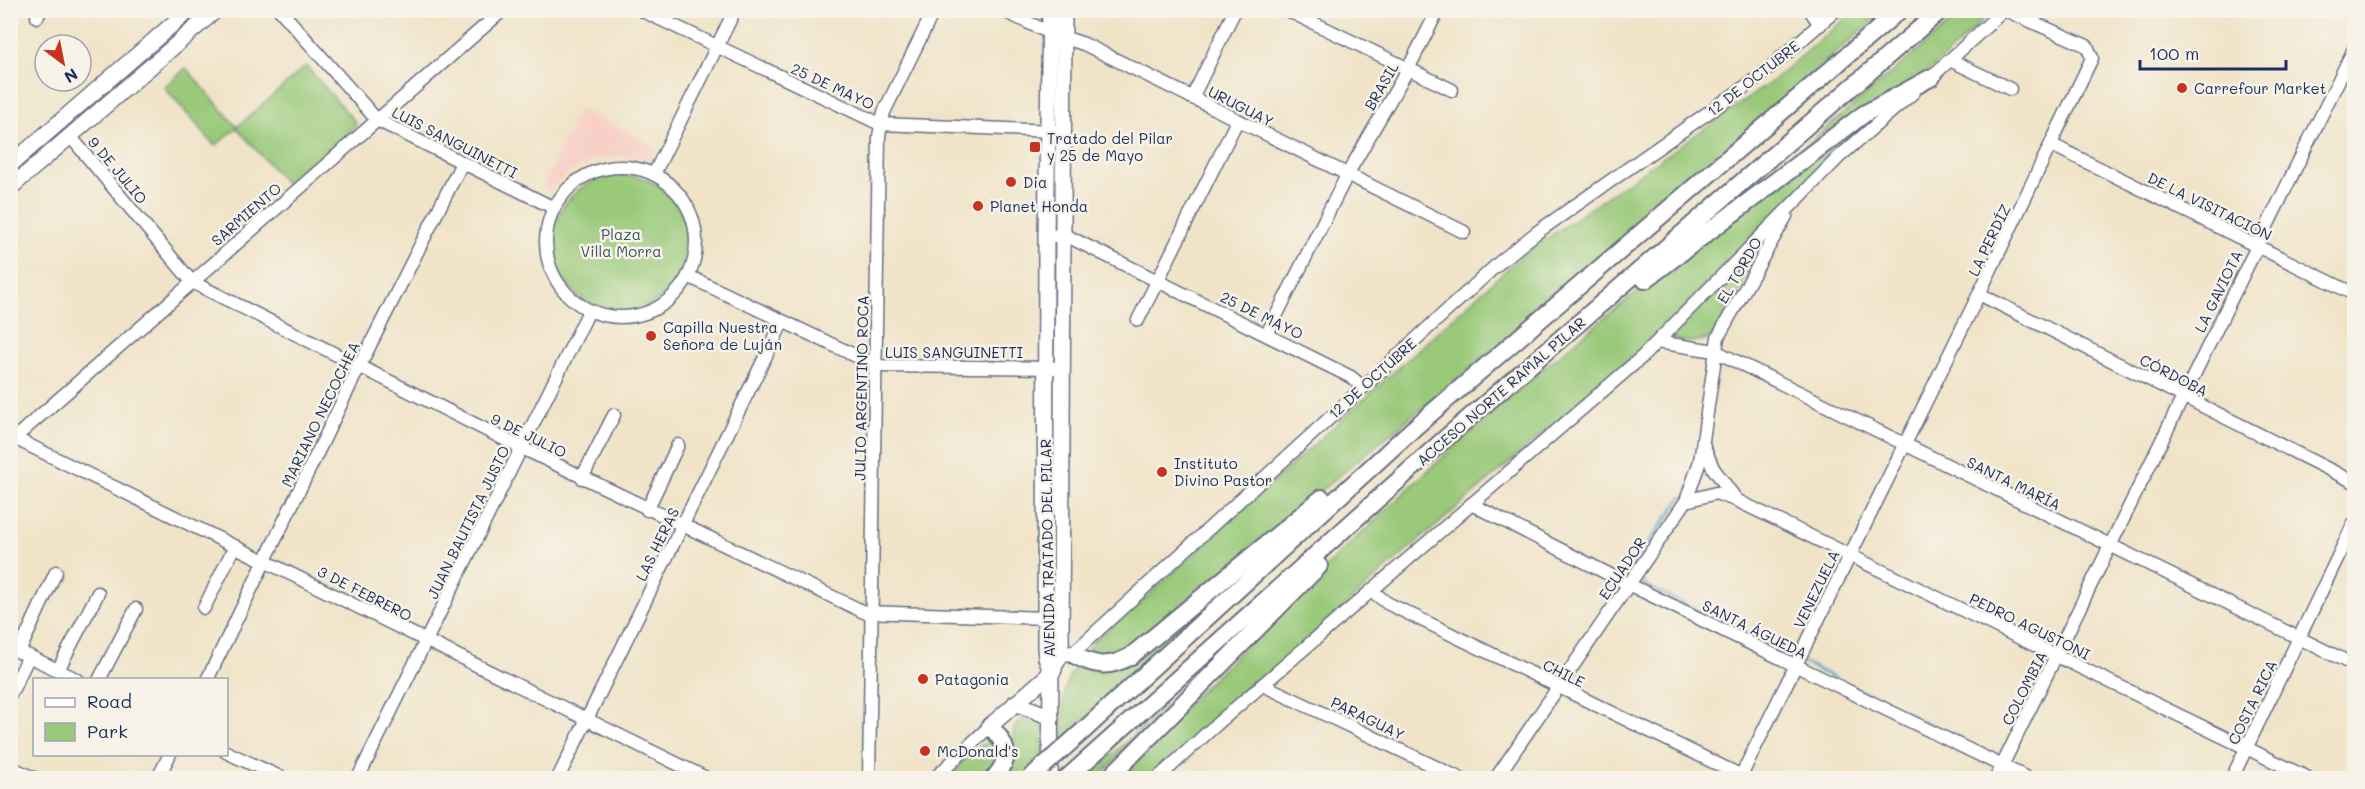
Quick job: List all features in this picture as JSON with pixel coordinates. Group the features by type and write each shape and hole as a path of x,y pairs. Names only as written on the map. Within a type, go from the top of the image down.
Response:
{"highway":[{"name":"ACCESO NORTE RAMAL PILAR","path":"1030,778 1414,428 1900,10"},
{"name":"ACCESO NORTE RAMAL PILAR","path":"1067,778 1448,436 1941,10"},
{"path":"1582,322 1647,279 1864,114 1932,77"},
{"path":"1072,654 1090,663 1104,666 1123,660 1140,650 1341,482 1414,428"},
{"path":"1109,778 1448,436"},
{"path":"990,726 1004,741 1008,753 1004,766 994,778"}],"main road":[{"path":"10,165 189,10"},
{"path":"10,188 216,10"},
{"name":"AVENIDA TRATADO DEL PILAR","path":"1050,10 1056,35 1053,368 1061,655 1051,672"},
{"name":"AVENIDA TRATADO DEL PILAR","path":"1056,35 1064,10"},
{"name":"AVENIDA TRATADO DEL PILAR","path":"1051,672 1046,658 1046,618 1053,368"},
{"name":"12 DE OCTUBRE","path":"990,726 1072,654"},
{"path":"1050,778 1051,672"},
{"path":"1015,703 1051,717"}],"street":[{"name":"LUIS SANGUINETTI","path":"280,10 377,120 554,208"},
{"name":"SARMIENTO","path":"12,439 503,10"},
{"name":"25 DE MAYO","path":"641,10 880,124 1055,131"},
{"path":"654,174 735,10"},
{"name":"JULIO ARGENTINO ROCA","path":"869,778 878,366 880,124 934,10"},
{"name":"URUGUAY","path":"1002,10 1056,35 1084,44 1464,232"},
{"path":"1192,98 1236,10"},
{"path":"1287,10 1452,90"},
{"name":"BRASIL","path":"1267,334 1347,175 1408,69 1438,10"},
{"path":"1810,10 1820,25"},
{"name":"12 DE OCTUBRE","path":"1072,654 1519,247 1759,77 1836,10"},
{"path":"1158,778 1657,342 1840,156 1932,77 2004,10"},
{"name":"LA PERDÍZ","path":"1904,445 2052,145 2092,58 2087,46 2004,10"},
{"name":"LA GAVIOTA","path":"2110,546 2355,49"},
{"path":"1950,60 2010,89"},
{"path":"1138,320 1237,121"},
{"name":"9 DE JULIO","path":"70,136 192,282 582,478 682,527 872,613 1046,618"},
{"name":"DE LA VISITACIÓN","path":"2052,145 2355,294"},
{"name":"MARIANO NECOCHEA","path":"208,678 359,367 462,163"},
{"path":"622,167 654,174 676,190 689,209 696,232 695,255 688,276 676,293 660,306 641,315 621,317 589,310 564,291 553,275 547,255 546,236 554,208 566,191 582,178 602,170 622,167"},
{"name":"EL TORDO","path":"1715,351 1718,337 1764,259 1792,204"},
{"name":"25 DE MAYO","path":"1053,235 1157,281 1267,334 1351,377 1363,387"},
{"path":"1750,247 1764,259"},
{"name":"LUIS SANGUINETTI","path":"688,276 782,323 878,366 1053,368"},
{"name":"CÓRDOBA","path":"1979,294 2355,482"},
{"name":"JUAN BAUTISTA JUSTO","path":"358,778 589,310"},
{"name":"LAS HERAS","path":"558,778 782,323"},
{"name":"SANTA MARÍA","path":"1657,342 1715,351 2355,665"},
{"name":"ECUADOR","path":"1496,778 1686,501 1695,478 1703,442 1715,351"},
{"path":"582,478 614,415"},
{"name":"3 DE FEBRERO","path":"12,439 266,561 706,778"},
{"name":"PEDRO AGUSTONI","path":"1703,442 1718,476 1738,501"},
{"path":"647,510 678,445"},
{"name":"VENEZUELA","path":"1742,778 1904,445"},
{"path":"1686,501 1707,494 1718,476 1705,471 1695,478 1699,492 1707,494"},
{"name":"PEDRO AGUSTONI","path":"1707,494 1738,501 2308,778"},
{"name":"SANTA ÁGUEDA","path":"1471,504 1628,584 2027,778"},
{"name":"COSTA RICA","path":"2232,778 2355,523"},
{"path":"204,608 235,546"},
{"name":"COLOMBIA","path":"1996,778 2110,546"},
{"path":"10,695 20,652 57,572"},
{"name":"CHILE","path":"1372,591 1387,603 1742,778"},
{"path":"58,670 98,593"},
{"path":"100,678 136,609"},
{"path":"20,652 74,678"},
{"name":"PARAGUAY","path":"1263,685 1459,778"},
{"name":"12 DE OCTUBRE","path":"935,778 990,726"},
{"path":"228,753 282,778"},
{"path":"158,778 169,756"},
{"path":"10,767 34,778"}],"shaded area":[{"path":"579,109 657,147 651,162 618,156 596,159 570,171 549,191 542,188"}],"green space":[{"path":"1854,11 1884,11 1527,322 1114,660 1090,654 1088,648 1099,635 1129,613 1519,258 1774,80"},
{"path":"1964,11 1992,11 1939,63 1918,79 1755,189"},
{"path":"306,66 356,123 355,127 288,186 237,128 215,146 164,87 186,68 237,127"},
{"path":"1866,122 1867,125 1817,170 1657,336 1388,567 1155,778 1114,778 1349,545 1533,377 1663,272"},
{"name":"Plaza Villa Morra","path":"621,175 647,180 659,186 669,195 678,205 684,217 689,243 684,269 678,281 669,291 659,300 647,306 621,311 595,306 583,300 573,291 564,281 558,269 553,243 558,217 564,205 573,195 583,186 595,180"},
{"path":"1752,255 1758,259 1716,334 1695,342 1672,338 1672,332"},
{"path":"1234,580 1063,743 1065,689 1073,671 1081,667 1102,671"},
{"path":"1179,693 1098,778 1087,778"},
{"path":"1033,716 1042,724 1043,762 1025,778 1000,778 1010,756 1016,725 1019,721"},
{"path":"993,741 1001,751 988,778 948,778 975,750"}],"waterway":[{"path":"1634,563 1682,497"},
{"path":"1641,578 1645,585 1790,656"},
{"path":"1804,663 1943,731"},
{"path":"2028,772 2042,778"}],"place":[{"name":"Carrefour Market","path":"2182,88"},
{"name":"Tratado del Pilar y 25 de Mayo","path":"1035,147"},
{"name":"Dia","path":"1011,182"},
{"name":"Planet Honda","path":"978,206"},
{"name":"Capilla Nuestra Señora de Luján","path":"651,336"},
{"name":"Instituto Divino Pastor","path":"1162,472"},
{"name":"Patagonia","path":"923,679"},
{"name":"McDonald's","path":"925,751"}]}
